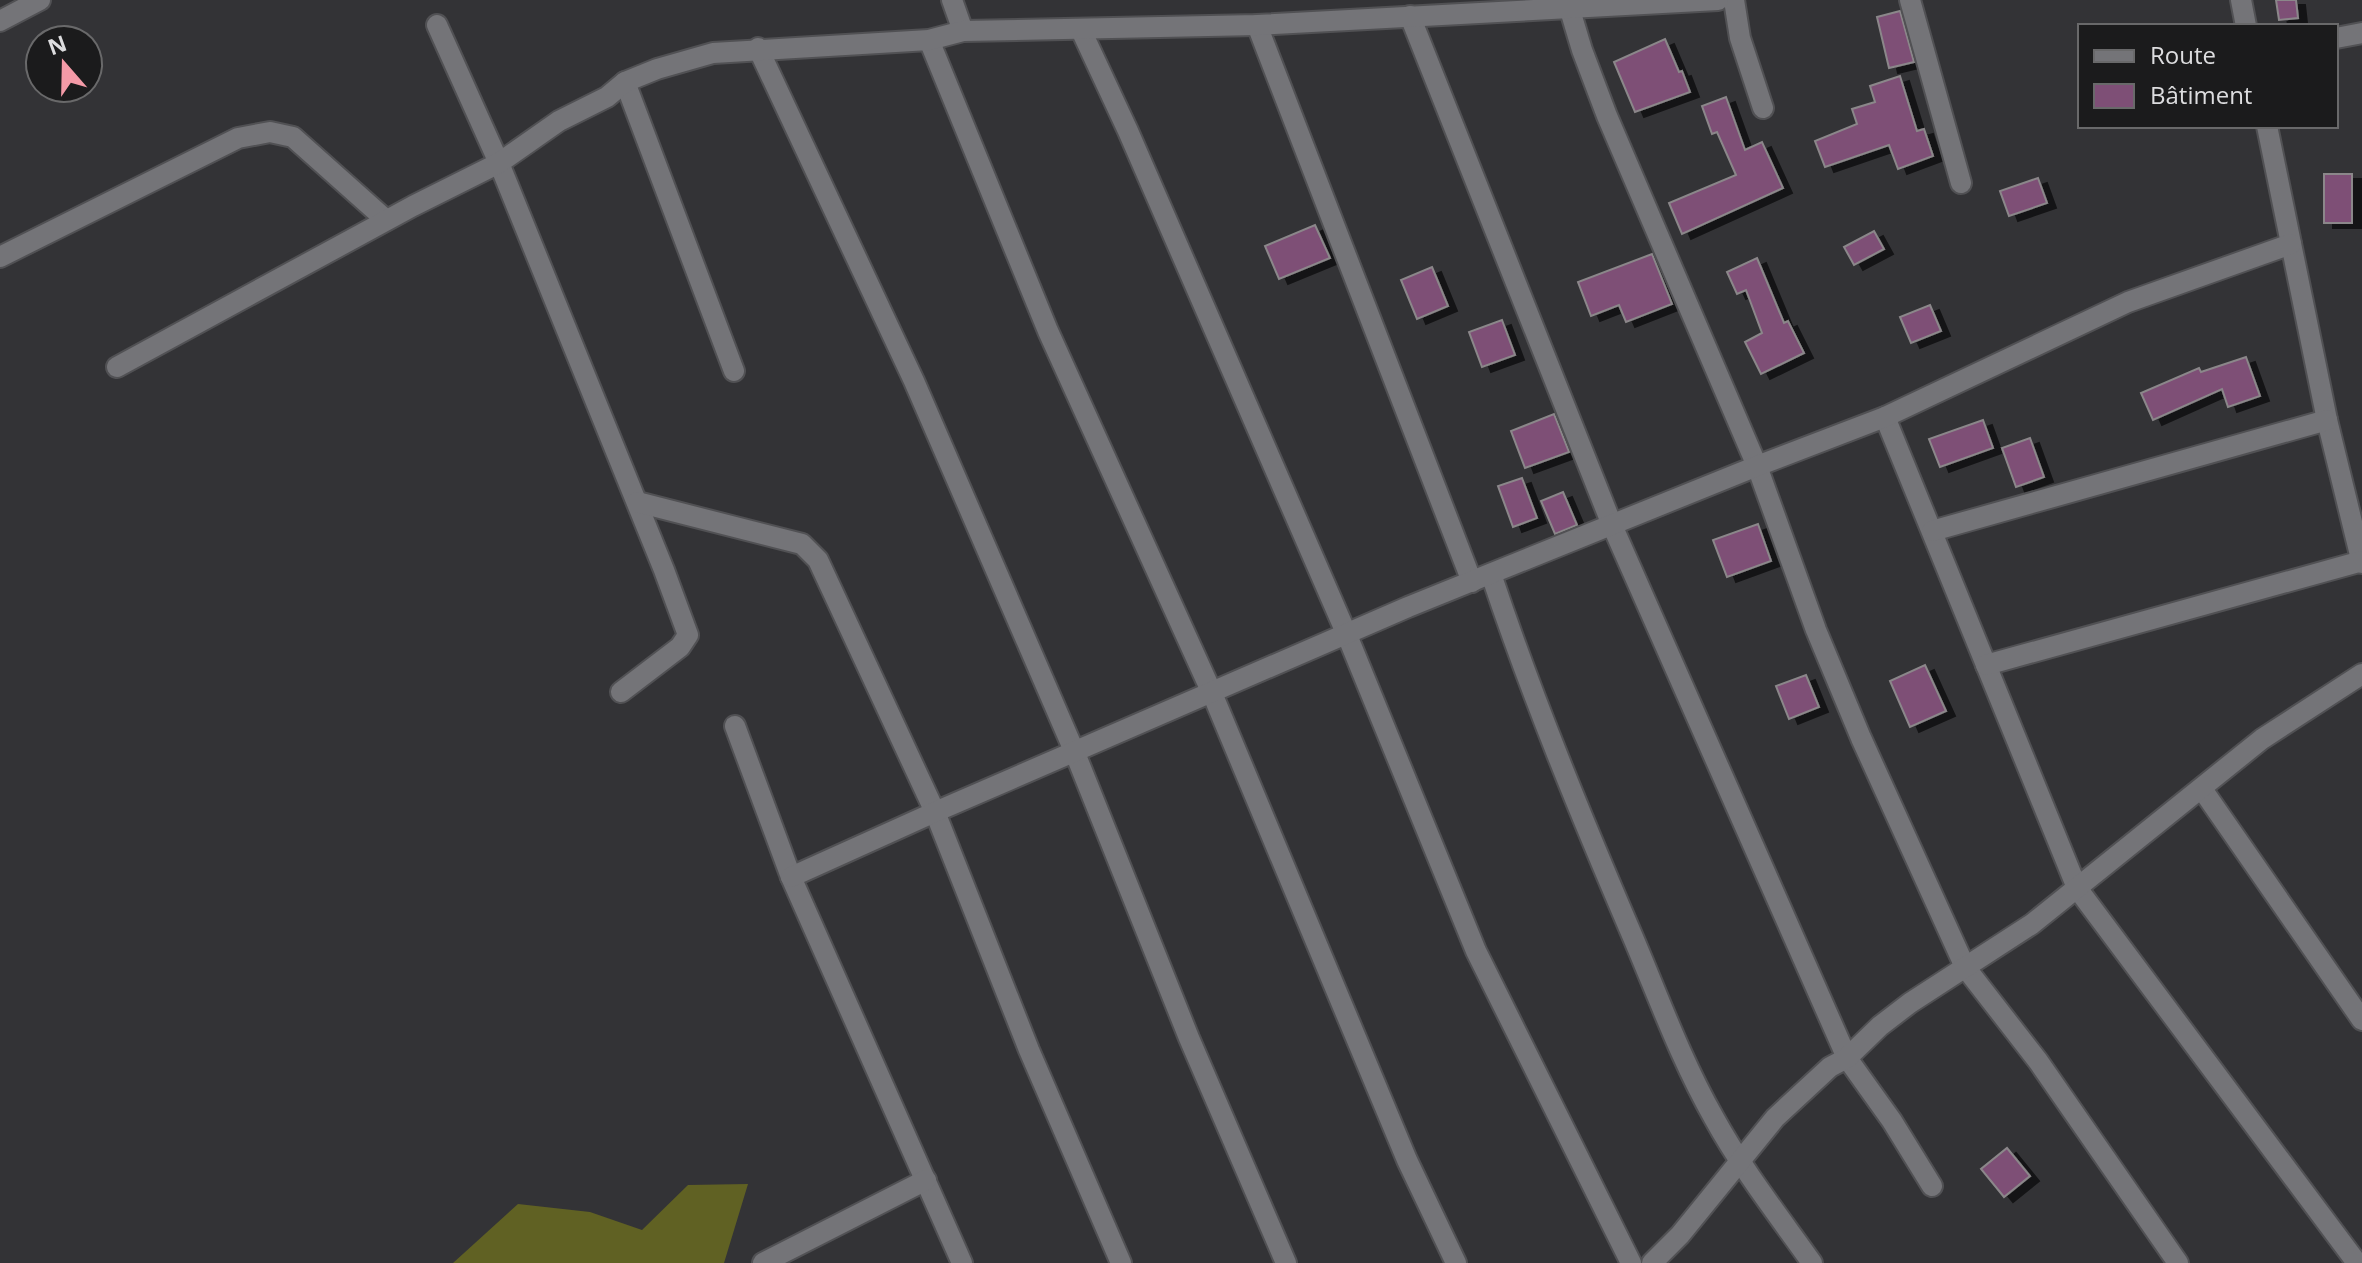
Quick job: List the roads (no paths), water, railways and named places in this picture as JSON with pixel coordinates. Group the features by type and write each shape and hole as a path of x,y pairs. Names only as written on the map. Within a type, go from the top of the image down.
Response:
{"street":[{"path":"0,21 40,0"},
{"path":"952,0 963,31"},
{"path":"117,367 386,220 499,163 559,121 607,97 625,82 713,53 929,40 963,31 1257,25 1568,4 1718,0"},
{"path":"1734,0 1740,38 1763,108"},
{"path":"1910,0 1961,183"},
{"path":"2241,0 2246,24"},
{"path":"1568,4 1607,116 1757,466 1816,630 1861,738 1965,967 2038,1061 2178,1263"},
{"path":"1410,16 1612,525 1847,1058 1892,1121 1932,1186"},
{"path":"437,25 499,163 688,635 680,647 621,692"},
{"path":"1257,25 1481,578 1521,665 1574,800 1685,1058 1739,1162 1812,1263"},
{"path":"1081,30 1347,635 1476,951 1631,1263"},
{"path":"2338,38 2362,33"},
{"path":"929,40 1048,331 1212,693 1407,1160 1456,1263"},
{"path":"758,48 914,381 1075,753 1189,1038 1286,1263"},
{"path":"625,82 734,371"},
{"path":"1986,665 2362,562 2327,420 2267,128"},
{"path":"0,257 238,138 270,132 293,137 386,220"},
{"path":"791,877 1481,578 1885,417 2128,302 2291,244"},
{"path":"1885,417 2077,888 2357,1263"},
{"path":"1932,531 2327,420"},
{"path":"637,502 802,544 818,560 935,812 1029,1050 1121,1263"},
{"path":"1652,1263 1680,1235 1775,1118 1830,1067 1847,1058 1880,1026 2032,924 2262,739 2362,674"},
{"path":"735,726 791,877 962,1263"},
{"path":"2202,789 2362,1020"},
{"path":"763,1263 926,1180"}]}
